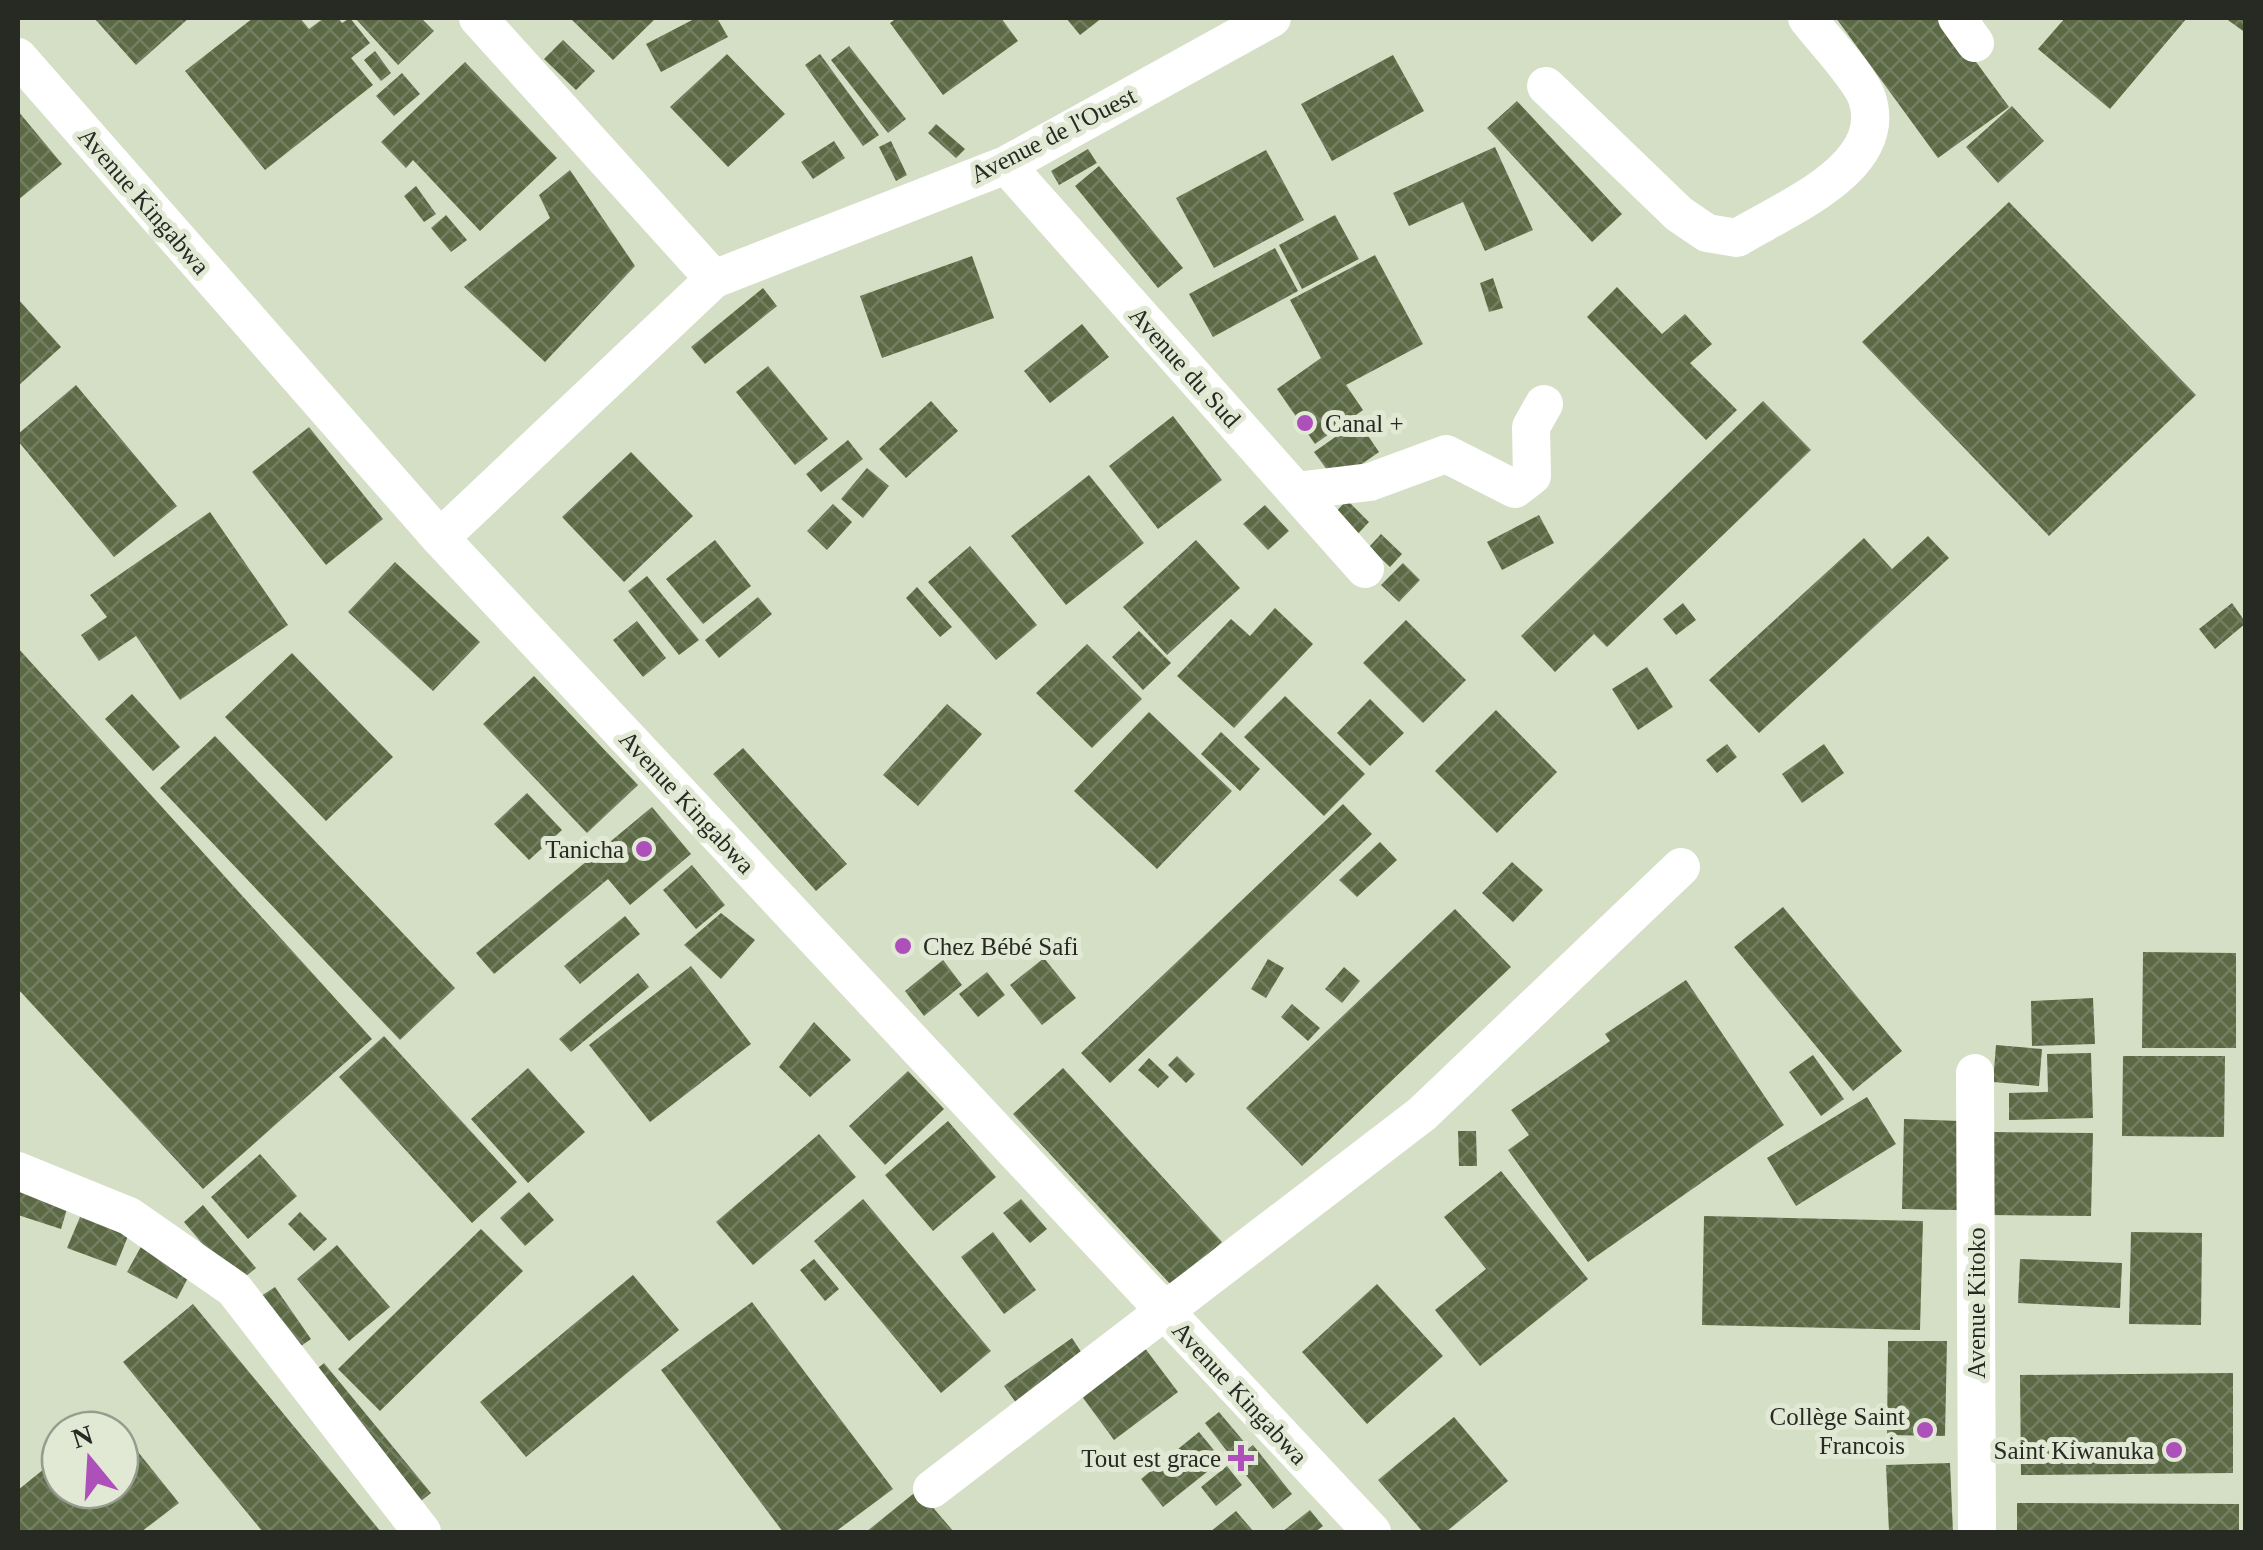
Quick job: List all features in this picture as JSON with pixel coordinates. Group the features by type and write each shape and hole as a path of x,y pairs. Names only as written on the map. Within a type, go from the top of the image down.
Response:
{"street":[{"path":"478,18 714,279"},
{"name":"Avenue de l'Ouest","path":"440,538 714,279 1006,165 1272,18"},
{"path":"1546,86 1679,214 1707,233 1737,238 1850,168 1868,136 1866,97 1807,18"},
{"name":"Avenue Kingabwa","path":"18,58 440,538 1372,1532"},
{"name":"Avenue du Sud","path":"1006,165 1365,569"},
{"path":"1296,491 1370,482 1446,454 1515,490 1532,476 1530,427 1544,404"},
{"path":"932,1489 1422,1114 1682,868"},
{"name":"Avenue Kitoko","path":"1975,1073 1977,1532"},
{"path":"18,1171 129,1216 234,1289 422,1532"}],"shaded area":[{"path":"18,18 2245,18 2245,1532 18,1532"}],"building":[{"path":"94,18 189,18 136,65"},
{"path":"253,18 300,18 309,29 324,18 338,18 342,23 350,18 370,43 351,58 373,85 265,170 185,71"},
{"path":"355,18 421,18 434,31 398,65"},
{"path":"570,18 656,18 613,60"},
{"path":"696,18 717,18 728,37 661,72 646,44"},
{"path":"897,18 1001,18 1018,41 943,95 890,23"},
{"path":"1066,18 1102,18 1080,35"},
{"path":"1836,18 1944,18 2009,107 1938,158"},
{"path":"2065,18 2187,18 2110,109 2038,49"},
{"path":"2225,18 2246,18 2246,33"},
{"path":"563,40 595,71 576,90 544,59"},
{"path":"849,46 906,119 888,133 831,60"},
{"path":"375,51 391,73 381,81 364,60"},
{"path":"727,54 785,114 728,167 670,107"},
{"path":"820,54 879,135 863,146 805,65"},
{"path":"1393,55 1424,111 1332,161 1301,104"},
{"path":"465,62 557,158 480,231 413,160 406,168 381,142"},
{"path":"402,73 420,94 394,116 376,96"},
{"path":"1517,101 1622,214 1592,242 1487,128"},
{"path":"2012,106 2044,141 1998,183 1966,147"},
{"path":"18,111 62,164 18,200"},
{"path":"936,124 965,149 956,158 928,133"},
{"path":"834,141 845,158 813,179 801,162"},
{"path":"891,141 907,175 896,181 879,147"},
{"path":"1495,147 1533,230 1485,251 1463,202 1409,226 1393,193"},
{"path":"1088,149 1097,163 1059,185 1051,171"},
{"path":"1266,150 1304,220 1214,268 1176,198"},
{"path":"1099,166 1183,268 1158,288 1075,186"},
{"path":"570,170 635,266 545,362 464,287 550,218 539,195"},
{"path":"416,186 436,214 424,222 404,196"},
{"path":"2009,202 2196,395 2049,536 1862,342"},
{"path":"446,215 467,240 451,252 431,228"},
{"path":"1335,215 1359,259 1302,289 1279,245"},
{"path":"1275,248 1298,291 1213,337 1189,294"},
{"path":"1375,255 1423,344 1346,385 1363,410 1315,444 1277,389 1321,358 1290,300"},
{"path":"972,256 994,318 882,358 860,296"},
{"path":"1493,278 1503,308 1489,312 1480,283"},
{"path":"1617,287 1662,334 1685,314 1712,344 1690,363 1737,410 1706,440 1587,317"},
{"path":"763,288 777,306 705,364 691,347"},
{"path":"18,299 61,347 18,386"},
{"path":"1082,324 1109,357 1050,403 1024,371"},
{"path":"768,366 828,439 795,465 736,392"},
{"path":"76,385 177,506 114,557 18,441 18,434"},
{"path":"931,401 958,431 906,478 879,449"},
{"path":"1763,401 1811,450 1607,647 1594,634 1555,672 1521,636"},
{"path":"1173,416 1222,480 1158,529 1109,466"},
{"path":"1358,421 1379,452 1336,482 1314,452"},
{"path":"309,427 383,519 326,565 252,472"},
{"path":"848,440 863,459 821,492 806,474"},
{"path":"631,452 693,516 624,582 562,517"},
{"path":"867,468 889,486 863,518 841,499"},
{"path":"1089,475 1144,543 1066,605 1011,536"},
{"path":"1347,500 1369,522 1353,539 1330,518"},
{"path":"833,504 852,522 827,550 807,531"},
{"path":"1265,505 1289,531 1268,550 1243,524"},
{"path":"210,512 288,625 180,700 136,636 99,661 81,635 107,617 90,595"},
{"path":"1539,515 1554,543 1502,570 1487,542"},
{"path":"1381,534 1402,554 1390,567 1369,547"},
{"path":"1928,536 1949,558 1759,733 1709,680 1864,538 1892,569"},
{"path":"715,540 751,586 703,624 666,579"},
{"path":"1196,540 1240,588 1167,655 1123,607"},
{"path":"970,546 1037,625 996,660 928,582"},
{"path":"395,562 480,642 433,691 348,612"},
{"path":"1403,563 1420,580 1399,602 1381,585"},
{"path":"647,576 699,640 679,655 628,591"},
{"path":"917,587 952,627 940,637 906,598"},
{"path":"758,597 772,614 719,658 705,640"},
{"path":"1683,603 1696,620 1676,635 1663,619"},
{"path":"2232,603 2246,623 2215,649 2199,629"},
{"path":"1275,608 1313,644 1234,728 1177,676 1231,619 1250,636"},
{"path":"1406,620 1466,680 1423,723 1363,663"},
{"path":"637,621 666,658 643,677 613,640"},
{"path":"1139,631 1171,663 1143,690 1112,657"},
{"path":"1087,644 1142,699 1092,748 1036,693"},
{"path":"18,648 372,1039 203,1189 18,989"},
{"path":"292,653 393,757 326,821 225,717"},
{"path":"1647,667 1673,707 1638,730 1612,689"},
{"path":"534,676 638,785 587,833 483,724"},
{"path":"132,694 180,747 153,771 105,719"},
{"path":"1285,696 1365,774 1324,816 1244,737"},
{"path":"1370,699 1404,733 1370,766 1337,733"},
{"path":"947,704 982,734 918,806 883,775"},
{"path":"1496,710 1557,772 1497,833 1435,771"},
{"path":"1149,712 1232,791 1157,869 1074,791"},
{"path":"1221,732 1260,769 1240,791 1201,754"},
{"path":"215,736 455,988 400,1040 160,788"},
{"path":"1727,744 1737,757 1717,773 1706,760"},
{"path":"1824,744 1844,773 1802,803 1782,774"},
{"path":"743,748 847,864 816,891 713,774"},
{"path":"527,793 562,830 529,860 494,824"},
{"path":"1343,804 1372,834 1110,1083 1081,1053"},
{"path":"652,807 691,854 630,905 608,879 494,974 476,953"},
{"path":"1380,842 1397,860 1357,897 1339,880"},
{"path":"1512,862 1543,890 1513,922 1482,893"},
{"path":"692,865 725,905 696,929 663,890"},
{"path":"1783,907 1902,1051 1853,1091 1734,947"},
{"path":"1455,909 1511,967 1302,1166 1246,1108"},
{"path":"721,913 755,940 721,979 684,945"},
{"path":"625,916 640,934 580,984 564,966"},
{"path":"2143,952 2236,953 2236,1048 2142,1048"},
{"path":"1044,958 1076,998 1042,1025 1010,985"},
{"path":"1268,959 1284,968 1266,998 1251,989"},
{"path":"943,960 962,985 924,1016 905,991"},
{"path":"691,966 751,1044 650,1122 589,1045"},
{"path":"1344,967 1360,981 1342,1003 1325,989"},
{"path":"987,972 1005,995 978,1017 959,994"},
{"path":"638,973 649,987 571,1052 559,1039"},
{"path":"1686,980 1784,1125 1588,1262 1508,1150 1529,1135 1511,1110 1610,1041 1605,1034"},
{"path":"2093,998 2095,1044 2032,1046 2031,1001"},
{"path":"1292,1004 1320,1028 1308,1041 1281,1017"},
{"path":"814,1022 851,1060 810,1097 779,1067"},
{"path":"384,1036 517,1182 472,1223 339,1077"},
{"path":"1996,1045 2042,1049 2039,1086 1993,1082"},
{"path":"2091,1053 2093,1118 2009,1120 2009,1093 2048,1092 2047,1054"},
{"path":"1813,1055 1844,1099 1821,1116 1789,1072"},
{"path":"1177,1056 1195,1074 1186,1083 1168,1065"},
{"path":"2123,1056 2225,1056 2224,1137 2122,1136"},
{"path":"1149,1058 1169,1077 1158,1088 1138,1070"},
{"path":"528,1068 585,1132 528,1183 471,1119"},
{"path":"1063,1068 1222,1242 1173,1287 1013,1114"},
{"path":"908,1071 944,1109 885,1165 849,1126"},
{"path":"1867,1097 1896,1144 1796,1206 1767,1158"},
{"path":"1904,1119 1960,1121 1957,1210 1902,1209"},
{"path":"948,1121 996,1177 933,1231 885,1175"},
{"path":"1458,1131 1476,1131 1477,1166 1459,1166"},
{"path":"1989,1132 2093,1133 2091,1216 1988,1215"},
{"path":"819,1134 856,1177 753,1265 716,1222"},
{"path":"260,1154 297,1196 248,1239 211,1197"},
{"path":"1501,1171 1588,1279 1480,1366 1435,1310 1486,1269 1444,1217"},
{"path":"18,1181 70,1199 61,1229 18,1215"},
{"path":"529,1192 554,1220 525,1246 500,1218"},
{"path":"863,1199 991,1351 941,1393 814,1241"},
{"path":"1021,1199 1047,1229 1030,1243 1003,1213"},
{"path":"203,1205 256,1268 236,1284 184,1222"},
{"path":"300,1212 327,1239 314,1251 288,1224"},
{"path":"1704,1216 1923,1221 1920,1330 1702,1325"},
{"path":"80,1217 128,1236 116,1266 67,1248"},
{"path":"481,1229 523,1271 380,1411 338,1369"},
{"path":"993,1232 1036,1290 1004,1314 961,1257"},
{"path":"2131,1232 2202,1233 2201,1325 2129,1324"},
{"path":"143,1243 192,1270 177,1299 127,1272"},
{"path":"337,1245 390,1307 349,1341 297,1279"},
{"path":"814,1259 839,1289 825,1301 800,1270"},
{"path":"2020,1259 2122,1263 2120,1308 2018,1303"},
{"path":"633,1275 679,1330 526,1457 480,1402"},
{"path":"1377,1284 1443,1356 1367,1424 1302,1352"},
{"path":"275,1287 311,1339 291,1353 255,1300"},
{"path":"752,1302 893,1489 835,1532 783,1532 661,1370"},
{"path":"193,1304 381,1532 263,1532 123,1362"},
{"path":"1072,1338 1091,1367 1024,1414 1004,1386"},
{"path":"1888,1341 1947,1341 1945,1436 1887,1435"},
{"path":"1141,1343 1178,1392 1114,1440 1078,1391"},
{"path":"324,1363 431,1493 417,1504 311,1374"},
{"path":"2233,1373 2233,1473 2021,1475 2020,1375"},
{"path":"1219,1412 1245,1443 1230,1455 1205,1423"},
{"path":"1454,1417 1508,1481 1446,1532 1423,1532 1378,1480"},
{"path":"1199,1432 1222,1460 1163,1507 1141,1479"},
{"path":"1253,1445 1292,1494 1273,1509 1234,1460"},
{"path":"140,1454 179,1503 141,1532 18,1532 18,1490 40,1472 40,1510 140,1510"},
{"path":"1950,1463 1953,1532 1889,1532 1886,1465"},
{"path":"1227,1466 1242,1485 1216,1506 1201,1487"},
{"path":"918,1490 954,1532 866,1532"},
{"path":"2017,1503 2239,1504 2239,1532 2017,1532"},
{"path":"1310,1510 1323,1526 1315,1532 1282,1532"},
{"path":"1236,1511 1254,1532 1210,1532"}],"place":[{"name":"Canal +","path":"1305,423"},
{"name":"Tanicha","path":"644,849"},
{"name":"Chez Bébé Safi","path":"903,946"},
{"name":"Collège Saint Francois","path":"1925,1430"},
{"name":"Saint Kiwanuka","path":"2174,1450"},
{"name":"Tout est grace","path":"1241,1458"}]}
